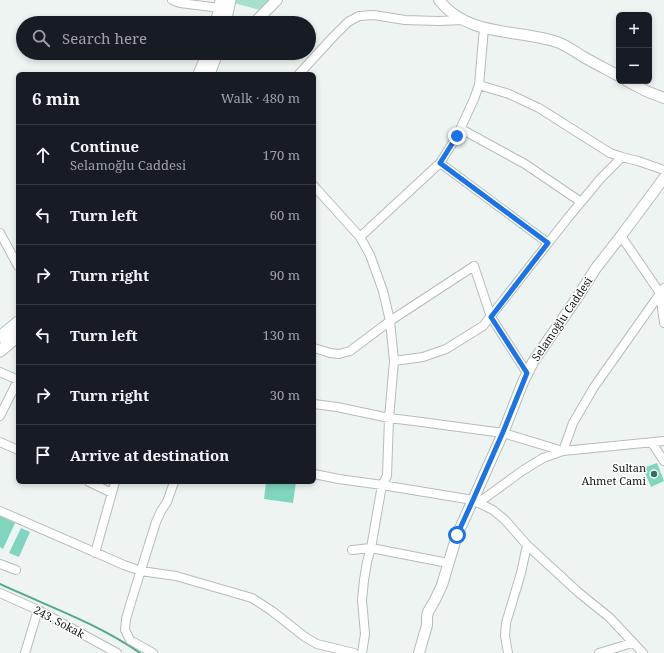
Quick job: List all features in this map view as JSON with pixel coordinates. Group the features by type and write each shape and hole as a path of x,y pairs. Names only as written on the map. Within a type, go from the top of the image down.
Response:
{"main road":[{"path":"227,16 230,0"},
{"path":"218,16 221,4"},
{"path":"201,72 210,60"},
{"path":"210,72 213,60"},
{"path":"0,337 16,324"},
{"path":"0,351 16,338"}],"street":[{"path":"172,0 180,3 221,4"},
{"path":"262,16 277,0"},
{"path":"439,0 444,7 454,15 472,24 484,28 546,39 558,43 616,74"},
{"path":"316,56 348,22 359,16 374,15 405,20 463,20"},
{"path":"360,237 440,163 460,129 479,84 484,28"},
{"path":"301,72 312,60"},
{"path":"479,84 509,94 539,108 610,153 664,170"},
{"path":"633,84 664,98"},
{"path":"460,129 524,164 582,202"},
{"path":"394,360 423,357 446,349 483,326 601,178 622,157"},
{"path":"440,163 548,243"},
{"name":"Selamoğlu Caddesi","path":"419,653 427,625 428,612 442,585 457,535 476,501 527,373 596,268 664,178"},
{"path":"316,188 360,237 370,255 383,291 390,320 394,360 389,418 388,465 386,476 382,485 371,548 367,562 362,600 365,634 362,653"},
{"path":"0,234 16,262"},
{"path":"621,236 662,291 664,323"},
{"path":"316,349 339,354 350,351 390,320 474,266 491,317 527,373"},
{"path":"563,451 573,423 594,387 662,291"},
{"path":"0,372 16,379"},
{"path":"0,416 16,384"},
{"path":"316,404 389,418 503,432 563,451"},
{"path":"476,501 532,464 543,458 563,451 664,441"},
{"path":"0,442 16,449"},
{"path":"652,443 664,462"},
{"path":"316,474 476,501 493,510 505,520 527,545 578,592 608,617 643,653"},
{"path":"92,484 112,493"},
{"path":"95,553 114,484"},
{"path":"153,653 130,640 125,630 126,619 156,522 167,502 173,484"},
{"path":"0,510 95,553 140,571 176,576 252,598 272,611 305,637 317,644 354,653"},
{"path":"508,653 505,636 506,623 521,573 527,545"},
{"path":"352,550 371,548 448,563"},
{"path":"0,564 16,570"},
{"name":"243. Sokak","path":"0,593 38,610 117,653"},
{"path":"25,653 38,610"},
{"path":"599,653 632,643"}],"green space":[{"path":"235,0 269,0 260,10 234,3"}],"building":[{"name":"Sultan Ahmet Cami","path":"657,463 664,481 651,487 643,468"},
{"path":"266,484 296,484 293,503 264,499"},
{"path":"0,516 15,523 3,549 0,547"},
{"path":"21,528 30,532 19,557 9,553"}],"waterway":[{"path":"0,584 89,624 124,642 140,653"}],"place":[{"name":"Sultan Ahmet Cami","path":"654,474"}],"route":[{"path":"457,136 440,163 548,243 491,317 527,373 503,432 457,535"}]}
